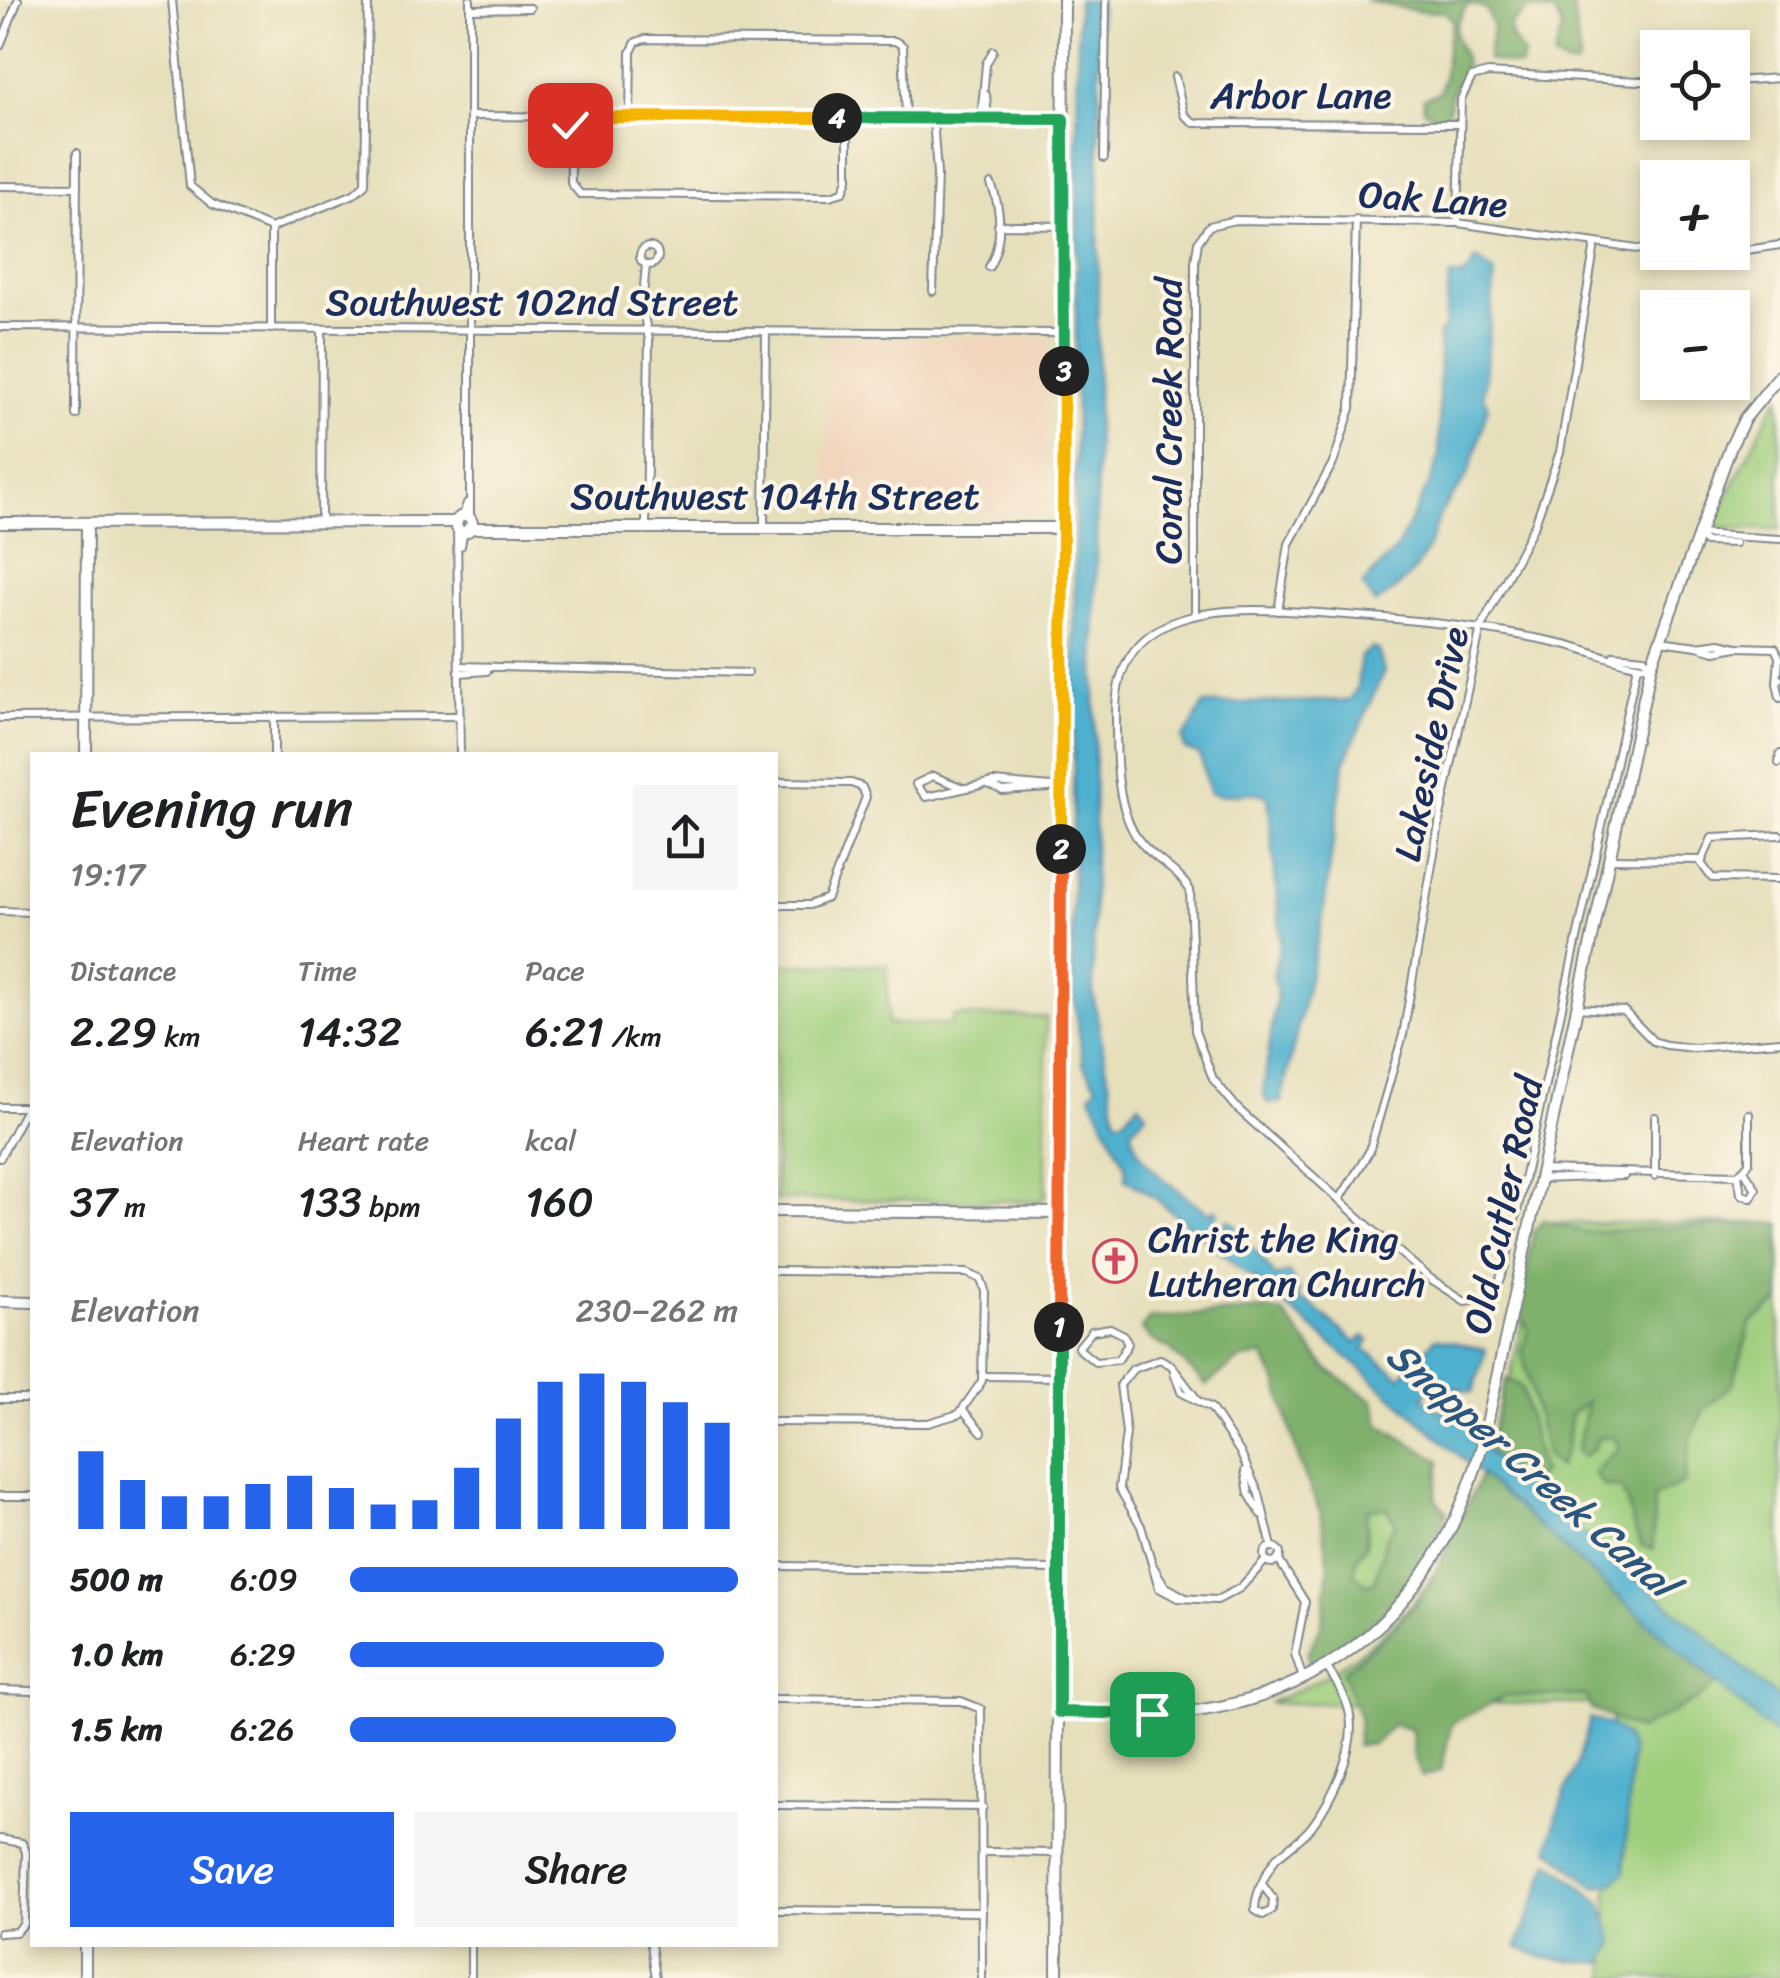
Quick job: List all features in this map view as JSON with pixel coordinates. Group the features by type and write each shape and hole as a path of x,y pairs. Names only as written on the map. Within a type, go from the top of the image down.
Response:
{"main road":[{"path":"1057,1978 1061,1214 1056,787 1063,528 1064,0"},
{"name":"Old Cutler Road","path":"1059,1712 1195,1711 1246,1700 1303,1678 1376,1629 1414,1590 1453,1529 1483,1442 1651,666 1738,430 1780,375"},
{"name":"Southwest 104th Street","path":"0,523 1063,528"},
{"path":"86,752 87,524"},
{"path":"778,1211 1061,1214"},
{"path":"0,1301 30,1302"},
{"path":"85,1947 85,1978"}],"street":[{"path":"0,46 18,0"},
{"path":"172,0 190,186 212,204 271,228 354,194 365,184 368,0"},
{"path":"1104,158 1106,0"},
{"path":"460,752 459,552 468,497 470,5 530,8"},
{"path":"630,118 634,44 646,39 891,40 904,46 906,119"},
{"path":"985,119 986,64 993,51"},
{"path":"1458,223 1462,95 1469,79 1492,73 1640,81"},
{"name":"Arbor Lane","path":"1174,77 1184,115 1194,123 1460,124"},
{"path":"1750,79 1780,78"},
{"path":"470,116 1063,119"},
{"path":"570,117 574,191 588,195 812,196 843,192 848,176 848,118"},
{"path":"933,292 936,119"},
{"path":"76,415 77,152"},
{"path":"989,267 997,252 998,224 991,184"},
{"path":"0,186 77,187"},
{"name":"Oak Lane","path":"1206,229 1235,220 1458,223 1640,250"},
{"path":"1278,611 1289,544 1330,469 1351,408 1356,369 1356,220"},
{"path":"998,224 1063,226"},
{"path":"271,228 271,329"},
{"name":"Coral Creek Road","path":"1195,615 1195,262 1206,229"},
{"name":"Lakeside Drive","path":"1340,1199 1369,1152 1403,1035 1439,826 1481,627 1530,534 1557,462 1570,410 1595,244"},
{"name":"Oak Lane","path":"1750,250 1780,245"},
{"path":"646,264 642,306 646,330 646,526"},
{"name":"Southwest 102nd Street","path":"0,327 1064,333"},
{"path":"321,525 322,329"},
{"path":"764,526 766,331"},
{"path":"1697,534 1706,542 1735,543 1755,538"},
{"path":"1697,534 1780,539"},
{"path":"1340,1199 1238,1110 1213,1080 1200,1051 1194,1024 1191,894 1183,880 1142,844 1125,814 1116,723 1122,670 1150,636 1195,615 1232,609 1481,627 1644,658 1651,666"},
{"path":"1659,641 1716,651 1775,648 1780,658 1775,668 1780,698"},
{"path":"1614,655 1638,666 1651,666"},
{"name":"Old Cutler Road","path":"1340,1199 1451,1293 1465,1300 1486,1300 1497,1288 1507,1259 1638,666"},
{"path":"460,670 748,673"},
{"path":"0,718 460,716"},
{"path":"274,718 274,752"},
{"path":"1779,762 1780,754"},
{"path":"963,788 933,776 916,784 926,798 987,783 1056,787"},
{"path":"778,782 846,782 862,787 865,804 829,894 819,903 778,905"},
{"path":"1780,834 1712,838 1701,860 1703,871 1712,878 1780,879"},
{"path":"1608,860 1701,860"},
{"path":"0,911 30,912"},
{"path":"1575,1008 1624,1011 1653,1041 1673,1046 1780,1041"},
{"path":"0,1107 30,1107"},
{"path":"0,1158 30,1107"},
{"path":"1540,1174 1741,1174 1749,1114"},
{"path":"1654,1117 1656,1176"},
{"path":"778,1272 977,1276 984,1290 983,1376 964,1410 928,1422 778,1422"},
{"path":"1078,1348 1092,1331 1110,1328 1127,1339 1122,1358"},
{"path":"1058,1348 1078,1348 1100,1363 1122,1358"},
{"path":"1122,1358 1133,1369"},
{"path":"1278,1559 1266,1560 1230,1594 1212,1600 1162,1591 1154,1578 1140,1526 1119,1488 1126,1433 1119,1388 1133,1369 1160,1359 1174,1371 1181,1392 1214,1411 1244,1464 1259,1494 1272,1547 1278,1550 1278,1559 1306,1605 1296,1636 1296,1662 1303,1678"},
{"path":"983,1376 1058,1377"},
{"path":"0,1399 30,1399"},
{"path":"964,1410 982,1432"},
{"path":"0,1496 30,1496"},
{"path":"1266,1560 1265,1551 1272,1547"},
{"path":"778,1566 1059,1569"},
{"path":"1262,1884 1276,1858 1312,1826 1338,1776 1348,1744 1347,1703 1326,1666"},
{"path":"0,1690 30,1691"},
{"path":"778,1699 975,1704 983,1718 982,1978"},
{"path":"778,1805 983,1807"},
{"path":"0,1839 22,1842 29,1881 25,1920 20,1930 0,1933"},
{"path":"983,1852 1059,1853"},
{"path":"778,1910 982,1912"},
{"path":"470,1978 471,1947"},
{"path":"651,1947 656,1978"}],"shaded area":[{"path":"826,338 1049,339 1045,514 827,513"}],"green space":[{"path":"1365,0 1572,0 1580,60 1576,66 1567,66 1554,58 1562,27 1554,13 1530,8 1510,25 1511,38 1524,55 1520,66 1487,60 1493,27 1486,8 1468,4 1455,33 1465,73 1453,90 1443,120 1423,109 1424,98 1439,93 1453,22 1445,11 1414,10"},
{"path":"1780,397 1780,529 1710,529 1773,406"},
{"path":"778,964 887,965 888,1024 952,1024 953,1016 1046,1017 1046,1195 1040,1201 778,1200"},
{"path":"1543,1220 1584,1232 1780,1223 1780,1301 1751,1323 1733,1384 1705,1409 1691,1436 1684,1483 1654,1496 1653,1549 1642,1546 1621,1488 1603,1486 1594,1472 1620,1447 1613,1437 1598,1438 1594,1449 1583,1456 1577,1452 1587,1402 1570,1415 1567,1447 1559,1467 1547,1456 1522,1353 1528,1330 1519,1311 1533,1233"},
{"path":"1542,1223 1780,1223 1780,1978 1606,1978 1612,1704 1269,1703 1342,1665 1398,1619 1440,1565 1472,1505 1494,1440"},
{"path":"1266,1310 1283,1313 1327,1369 1374,1401 1380,1425 1440,1461 1435,1499 1447,1512 1438,1533 1393,1602 1353,1641 1331,1654 1309,1662 1308,1653 1322,1624 1329,1567 1321,1514 1300,1464 1278,1384 1263,1355 1239,1360 1206,1385 1170,1349 1153,1341 1141,1329 1150,1318","holes":["1386,1508 1396,1523 1386,1537 1376,1580 1367,1585 1354,1574 1357,1557 1366,1545 1367,1510"]},
{"path":"1506,1379 1519,1385 1523,1392 1542,1473 1527,1488 1487,1451"},
{"path":"1481,1475 1716,1683 1690,1704 1639,1730 1591,1709 1586,1696 1506,1696 1452,1723 1441,1770 1422,1777 1414,1756 1412,1730 1393,1724 1374,1744 1356,1745 1360,1720 1343,1672 1393,1629 1427,1590"},
{"path":"1386,1507 1397,1522 1376,1580 1367,1585 1354,1574 1357,1557 1366,1545 1367,1510"}],"water":[{"path":"1078,0 1100,0 1093,994 1116,1119 1123,1120 1139,1103 1147,1113 1132,1129 1150,1166 1209,1213 1215,1209 1219,1212 1213,1220 1222,1228 1228,1219 1237,1226 1232,1234 1260,1255 1276,1277 1289,1272 1299,1292 1297,1300 1309,1303 1356,1343 1364,1336 1369,1341 1364,1348 1400,1377 1436,1338 1486,1350 1473,1392 1435,1383 1423,1397 1439,1411 1449,1406 1470,1422 1470,1437 1780,1700 1780,1739 1351,1360 1159,1201 1126,1179 1126,1167 1090,1094 1097,1086 1083,1064 1072,979"},
{"path":"1477,259 1495,274 1483,397 1488,406 1475,454 1415,568 1375,604 1362,585 1397,548 1432,478 1439,455 1439,334 1444,329 1450,276 1465,276"},
{"path":"1372,648 1378,650 1384,671 1344,764 1323,916 1281,1102 1268,1104 1263,1092 1277,993 1273,974 1281,941 1268,797 1209,792 1200,755 1185,749 1182,738 1205,704 1350,700 1357,687 1361,656"},
{"path":"1590,1718 1623,1734 1631,1754 1624,1873 1613,1883 1595,1887 1549,1849"},
{"path":"1550,1862 1601,1903 1615,1944 1602,1963 1544,1958 1517,1947"}],"place":[{"name":"Christ the King Lutheran Church","path":"1115,1261"}],"route":[{"path":"570,125 570,117 1063,119 1059,1712 1152,1714"}],"water label":[{"name":"Snapper Creek Canal","path":"1532,1469"}]}
